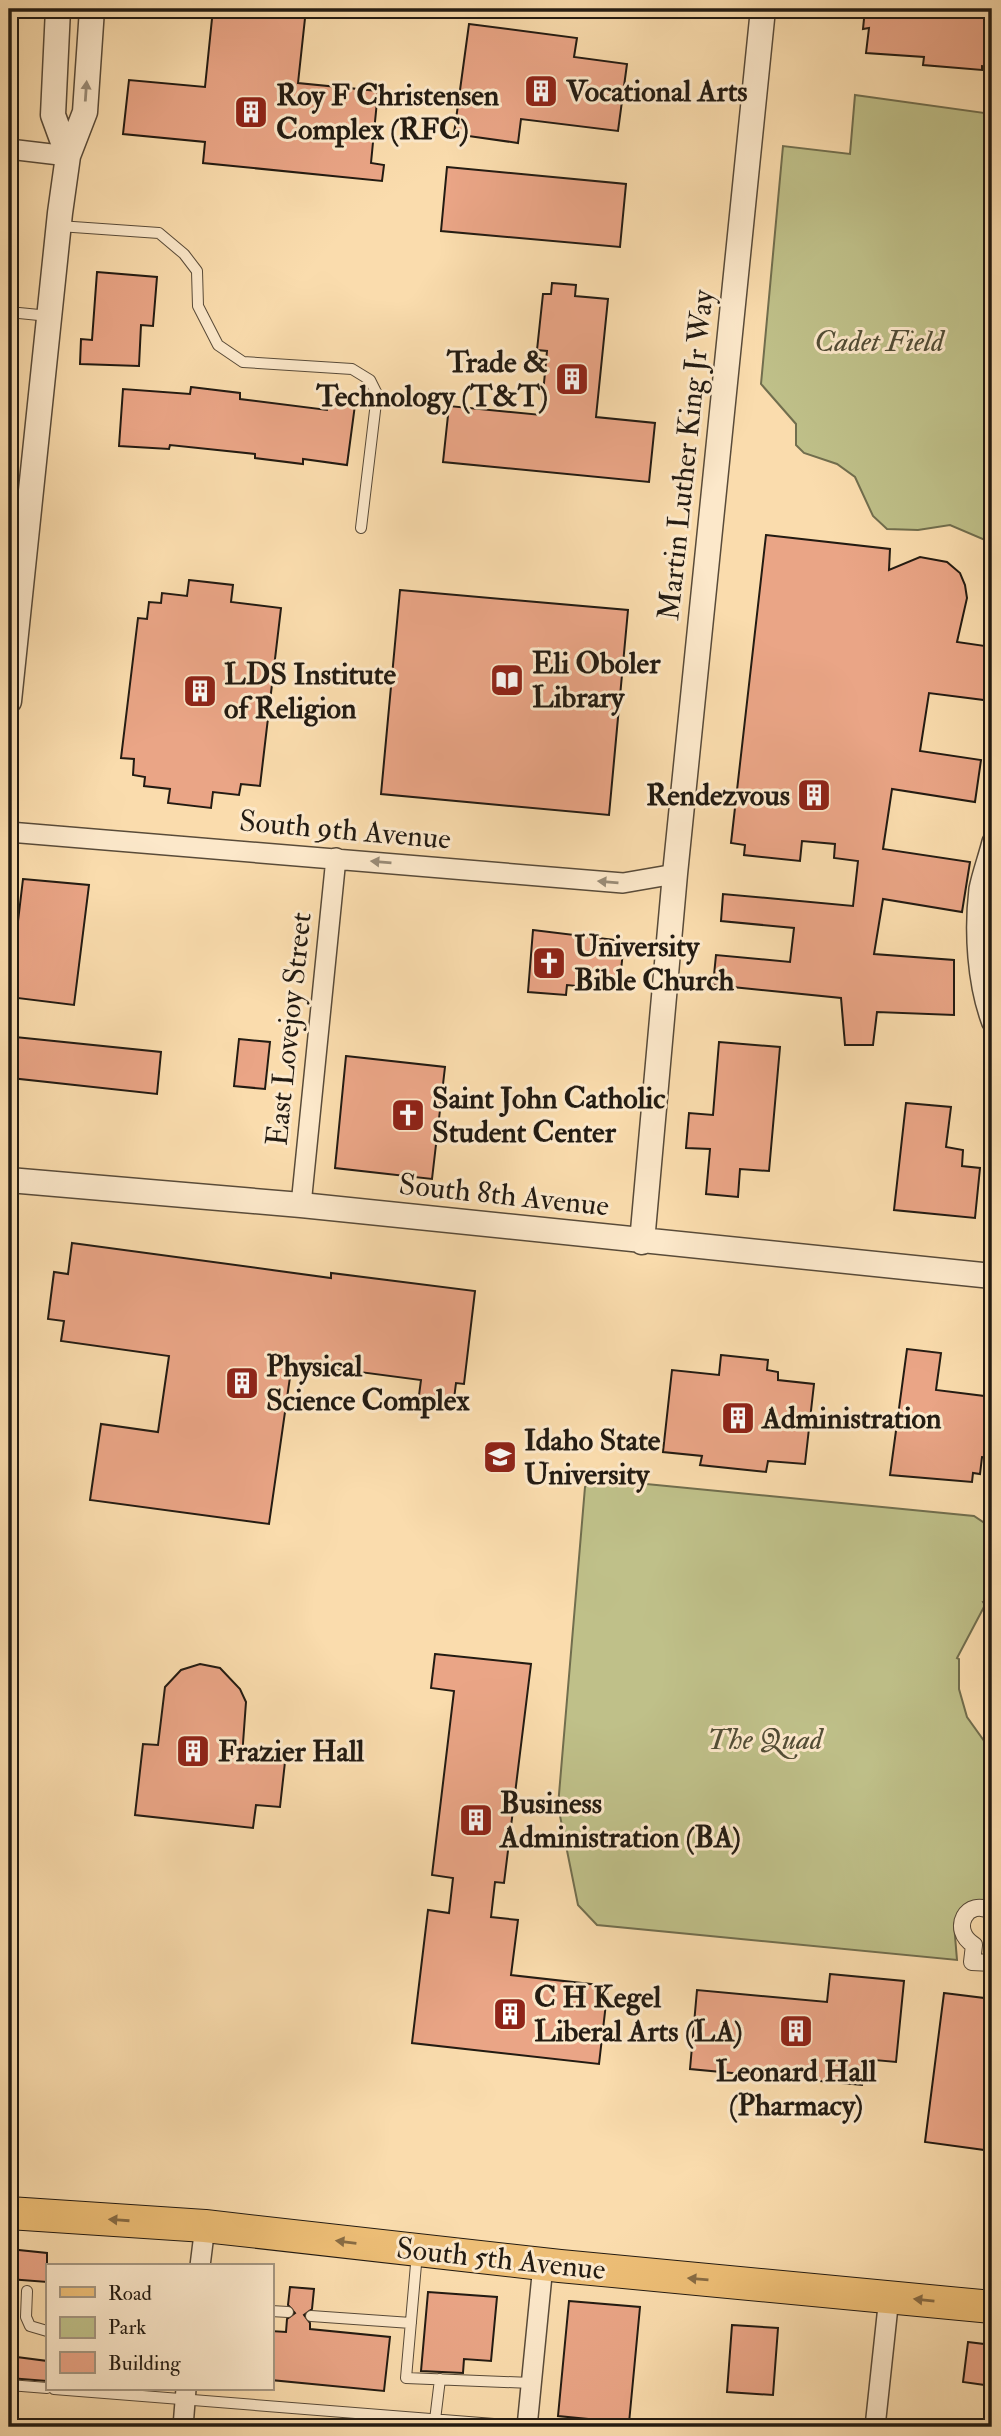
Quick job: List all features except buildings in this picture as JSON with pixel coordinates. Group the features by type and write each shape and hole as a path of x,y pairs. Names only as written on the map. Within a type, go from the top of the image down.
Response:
{"main road":[{"name":"South 5th Avenue","path":"9,2213 205,2226 543,2264 992,2307"}],"street":[{"path":"58,9 53,115 68,156"},
{"path":"9,701 20,489 50,316 68,156 85,112 92,9"},
{"name":"Martin Luther King Jr Way","path":"642,1242 675,874 763,9"},
{"path":"9,149 68,156"},
{"name":"South 9th Avenue","path":"9,832 623,883 675,874"},
{"path":"992,842 979,888 977,934 982,979 992,1023"},
{"name":"East Lovejoy Street","path":"301,1205 336,858"},
{"name":"South 8th Avenue","path":"9,1180 301,1205 992,1276"},
{"path":"992,1912 978,1907 970,1909 961,1922 960,1930 974,1945 972,1962 992,1963"},
{"path":"200,2264 205,2226"},
{"path":"528,2427 543,2264"},
{"path":"876,2427 889,2297"},
{"path":"183,2427 186,2394"}],"lane":[{"path":"59,226 159,233 184,254 197,271 198,306 218,345 243,362 352,369 370,380 377,394 361,528"},
{"path":"9,312 50,316"},
{"path":"417,2250 406,2378 531,2383"},
{"path":"27,2291 26,2317 30,2326 46,2330"},
{"path":"273,2311 288,2312"},
{"path":"311,2316 411,2323"},
{"path":"435,2420 440,2379"},
{"path":"9,2385 46,2388"},
{"path":"80,2390 186,2394 528,2427"}],"green space":[{"name":"Cadet Field","path":"855,95 992,114 992,543 950,525 918,530 887,529 873,516 855,477 837,464 804,453 796,445 796,424 761,384 783,146 850,154"},
{"name":"The Quad","path":"595,1479 974,1516 992,1528 992,1598 983,1602 985,1605 957,1658 959,1689 967,1717 992,1752 992,1904 980,1901 959,1911 954,1924 957,1960 597,1925 578,1905 558,1806 585,1487"}],"place":[{"name":"Vocational Arts","path":"541,91"},
{"name":"Roy F Christensen Complex (RFC)","path":"251,112"},
{"name":"Trade & Technology (T&T)","path":"572,379"},
{"name":"Eli Oboler Library","path":"507,680"},
{"name":"LDS Institute of Religion","path":"200,691"},
{"name":"Rendezvous","path":"814,795"},
{"name":"University Bible Church","path":"549,963"},
{"name":"Saint John Catholic Student Center","path":"408,1115"},
{"name":"Physical Science Complex","path":"242,1383"},
{"name":"Administration","path":"738,1418"},
{"name":"Idaho State University","path":"500,1457"},
{"name":"Frazier Hall","path":"193,1751"},
{"name":"Business Administration (BA)","path":"476,1820"},
{"name":"C H Kegel Liberal Arts (LA)","path":"510,2014"},
{"name":"Leonard Hall (Pharmacy)","path":"796,2031"}]}
